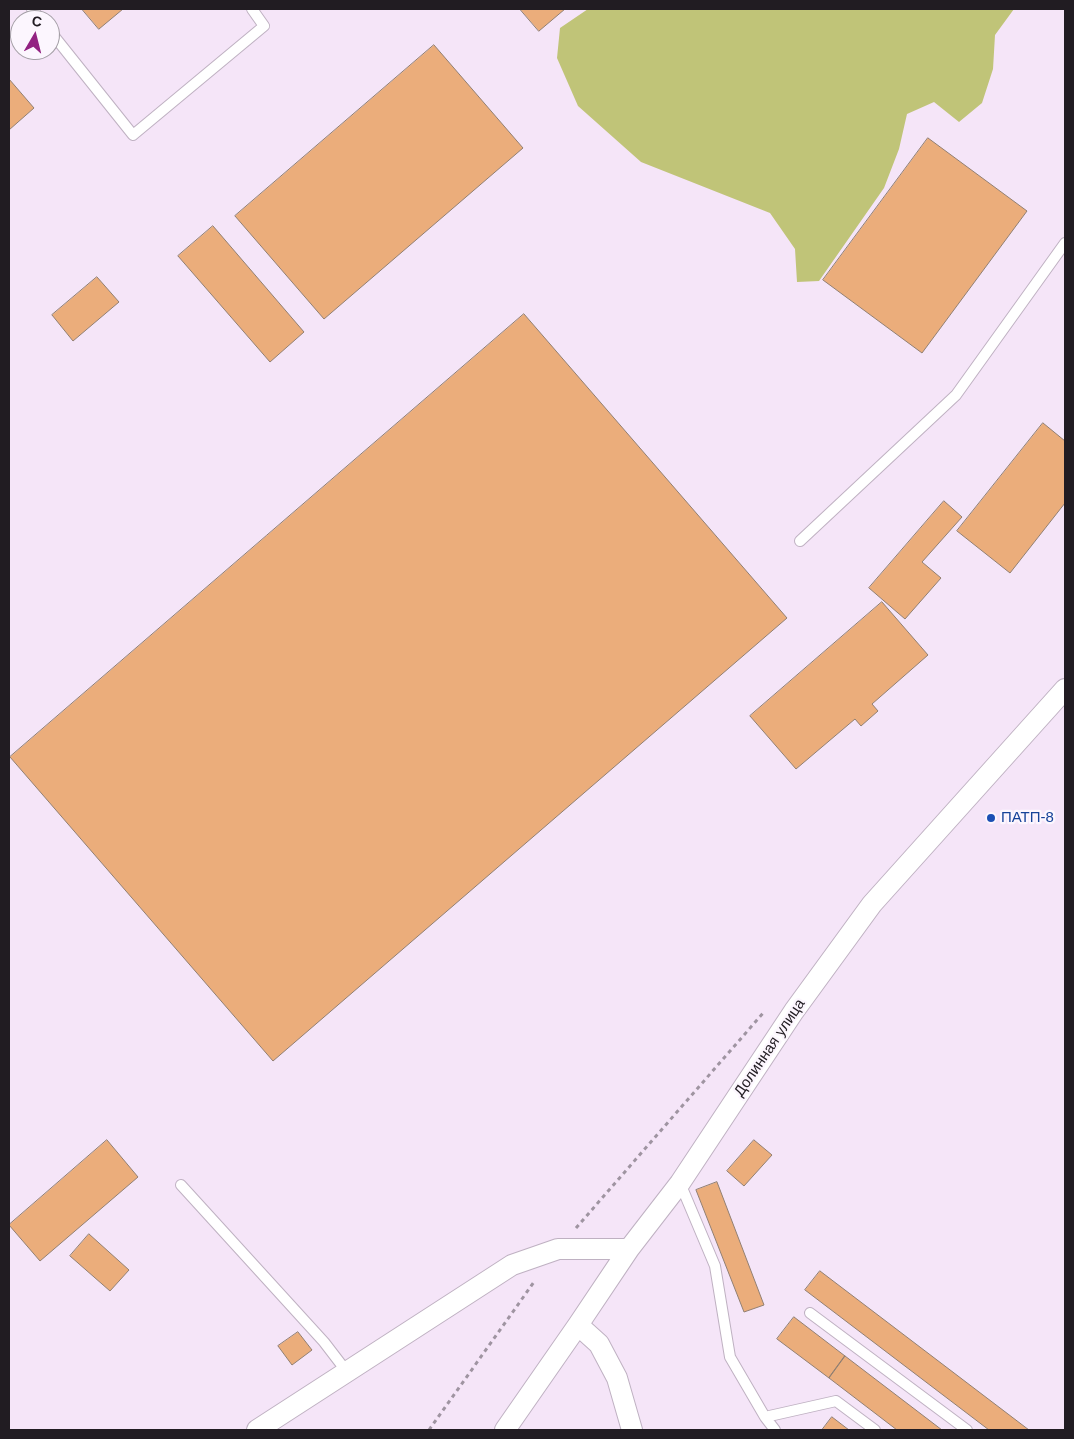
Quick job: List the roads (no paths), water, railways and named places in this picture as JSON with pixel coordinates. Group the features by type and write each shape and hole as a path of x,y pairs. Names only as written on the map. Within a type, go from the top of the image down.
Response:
{"street":[{"name":"Долинная улица","path":"505,1430 629,1249 680,1183 794,1012 872,904 1065,689"},
{"path":"257,1430 512,1265 558,1249 629,1249"},
{"path":"578,1325 599,1344 617,1378 632,1430"}],"lane":[{"path":"60,44 132,135 264,26 252,9"},
{"path":"800,541 956,395 1065,243"},
{"path":"680,1183 715,1266 730,1357 765,1417 775,1430"},
{"path":"181,1185 324,1342 347,1372"},
{"path":"810,1313 967,1430"},
{"path":"765,1417 836,1400 875,1430"}],"place":[{"name":"ПАТП-8","path":"991,818"}]}
